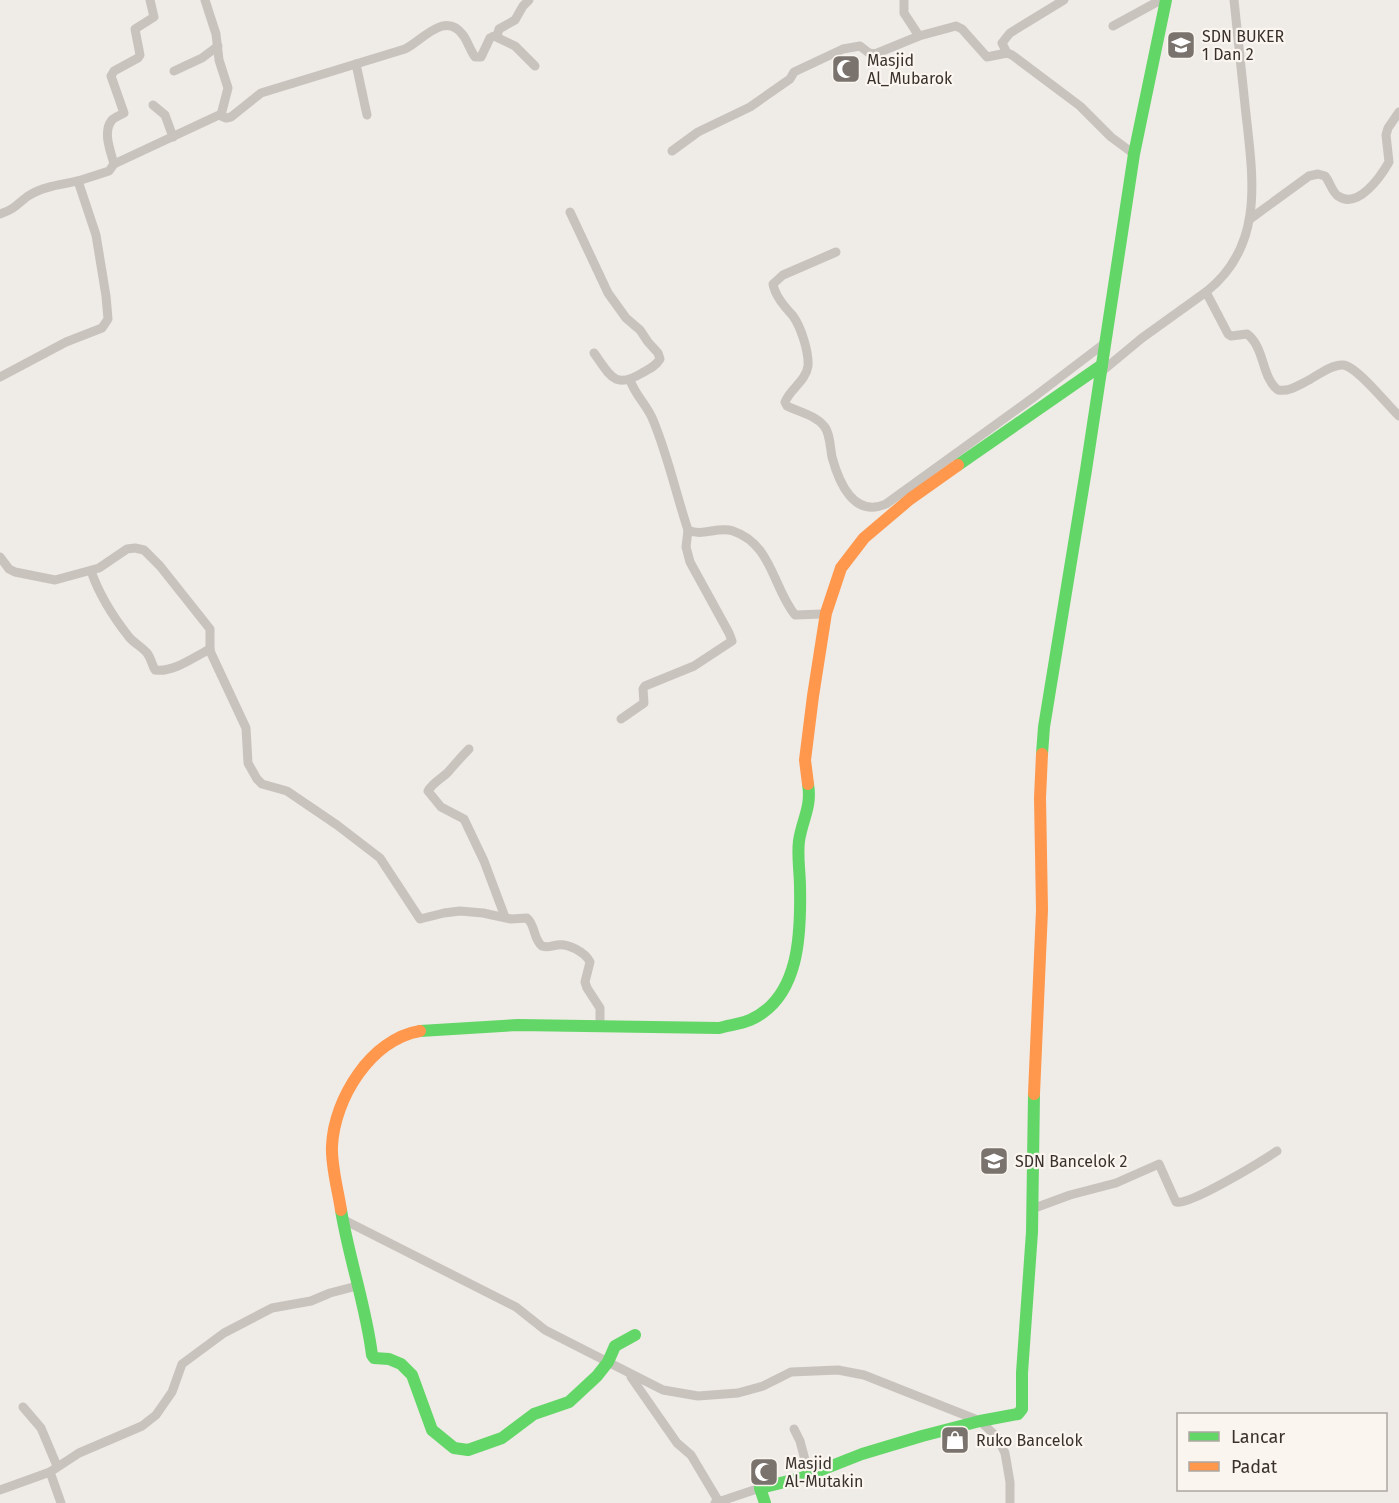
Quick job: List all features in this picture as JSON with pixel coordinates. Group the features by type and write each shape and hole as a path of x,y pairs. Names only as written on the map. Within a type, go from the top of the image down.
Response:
{"street":[{"path":"114,164 108,131 113,118 124,113 111,76 114,71 140,55 135,29 154,17 154,9 150,0"},
{"path":"205,0 212,19 219,60 228,88 221,115"},
{"path":"497,36 499,29 515,20 529,0"},
{"path":"904,0 904,13 919,36"},
{"path":"1007,53 1002,43 1010,33 1064,0"},
{"path":"344,1220 516,1307 545,1330 612,1354 678,1443 691,1455 717,1502 809,1475 862,1454 949,1428 1018,1414 1022,1409 1022,1373 1031,1249 1034,1076 1041,920 1040,798 1044,727 1134,154 1166,0 1157,2 1113,26"},
{"path":"836,252 783,274 773,284 796,322 808,364 802,379 788,394 785,402 787,406 823,424 827,430 833,460 843,486 851,497 867,508 876,508 886,504 1044,390 1142,338 1206,292 1229,271 1251,219 1253,201 1251,160 1234,0"},
{"path":"221,115 226,118 231,117 261,93 405,49 434,28 442,26 457,29 471,52 478,58 486,50 490,38 497,36 515,46 535,66"},
{"path":"672,151 698,132 750,107 790,79 794,72 804,67 854,46 860,46 869,53 875,54 919,36 956,26 962,28 987,57 1007,53 1012,55 1080,106 1111,137 1134,154"},
{"path":"174,71 202,58 218,46"},
{"path":"356,64 367,115"},
{"path":"153,105 165,115 172,137"},
{"path":"1251,219 1312,175 1325,176 1336,194 1343,198 1354,198 1365,192 1389,162 1386,135 1399,112"},
{"path":"0,214 18,207 30,195 51,186 78,181 109,171 114,164 221,115"},
{"path":"0,377 66,342 102,328 108,320 96,235 78,181"},
{"path":"570,212 608,293 626,318 640,330 660,356 658,363 630,380 615,379 594,353"},
{"path":"1206,292 1228,334 1231,336 1247,334 1254,340 1274,388 1287,390 1343,364 1369,384 1399,416"},
{"path":"635,1335 621,1341 597,1376 563,1406 534,1414 502,1438 468,1450 454,1448 432,1430 412,1376 393,1360 374,1358 354,1287 332,1147 335,1123 350,1087 387,1044 403,1035 417,1031 518,1024 600,1022 719,1028 738,1026 757,1018 767,1010 788,983 797,957 799,841 806,819 810,794 805,760 824,614 841,568 858,544 877,525 1103,358"},
{"path":"621,719 644,703 642,689 645,686 688,669 732,641 690,562 686,547 688,530 668,459 653,420 637,396 630,380"},
{"path":"688,530 696,533 730,530 748,539 767,559 792,613 797,616 824,614"},
{"path":"0,557 12,570 55,580 106,565 127,549 144,550 160,566 210,629 210,649 216,667 246,728 248,764 257,779 262,784 287,791 380,858 420,919 451,911 483,912 512,919 522,917 530,919 538,944 546,948 558,945 575,948 586,955 590,962 585,982 597,1002 600,1022"},
{"path":"91,571 112,612 128,636 146,651 155,670 171,668 210,649"},
{"path":"470,749 428,791 448,812 465,819 505,916"},
{"path":"1032,1209 1070,1195 1116,1183 1159,1164 1176,1202 1181,1203 1199,1197 1277,1151"},
{"path":"0,1490 53,1469 78,1453 142,1426 156,1415 172,1392 182,1364 215,1338 272,1308 311,1301 354,1287"},
{"path":"629,1374 663,1390 698,1396 738,1393 763,1386 791,1372 838,1370 864,1376 980,1421 997,1437 1005,1453 1010,1482 1010,1503"},
{"path":"23,1407 42,1431 61,1503"},
{"path":"794,1429 800,1441 809,1475"},
{"path":"760,1488 765,1503"}],"traffic: fast":[{"path":"1042,754 1044,727 1134,154 1166,0"},
{"path":"958,465 1102,365"},
{"path":"420,1031 518,1025 719,1028 750,1020 767,1010 779,996 788,980 798,943 800,924 798,847 808,807 808,784"},
{"path":"765,1503 760,1488 801,1478 862,1454 922,1436 1018,1414 1022,1409 1022,1373 1032,1232 1034,1094"},
{"path":"341,1210 372,1355 374,1358 389,1359 401,1364 412,1375 432,1430 454,1448 468,1450 502,1438 534,1414 569,1402 597,1376 608,1362 615,1346 635,1335"}],"traffic: slow":[{"path":"808,784 805,760 813,696 826,613 841,568 864,538 910,499 958,465"},
{"path":"1034,1094 1042,910 1040,798 1042,754"},
{"path":"341,1210 332,1154 334,1128 340,1109 358,1074 371,1059 402,1036 420,1031"}],"place":[{"name":"SDN BUKER 1 Dan 2","path":"1181,45"},
{"name":"Masjid Al_Mubarok","path":"846,69"},
{"name":"SDN Bancelok 2","path":"994,1161"},
{"name":"Ruko Bancelok","path":"955,1440"},
{"name":"Masjid Al-Mutakin","path":"764,1472"}]}
